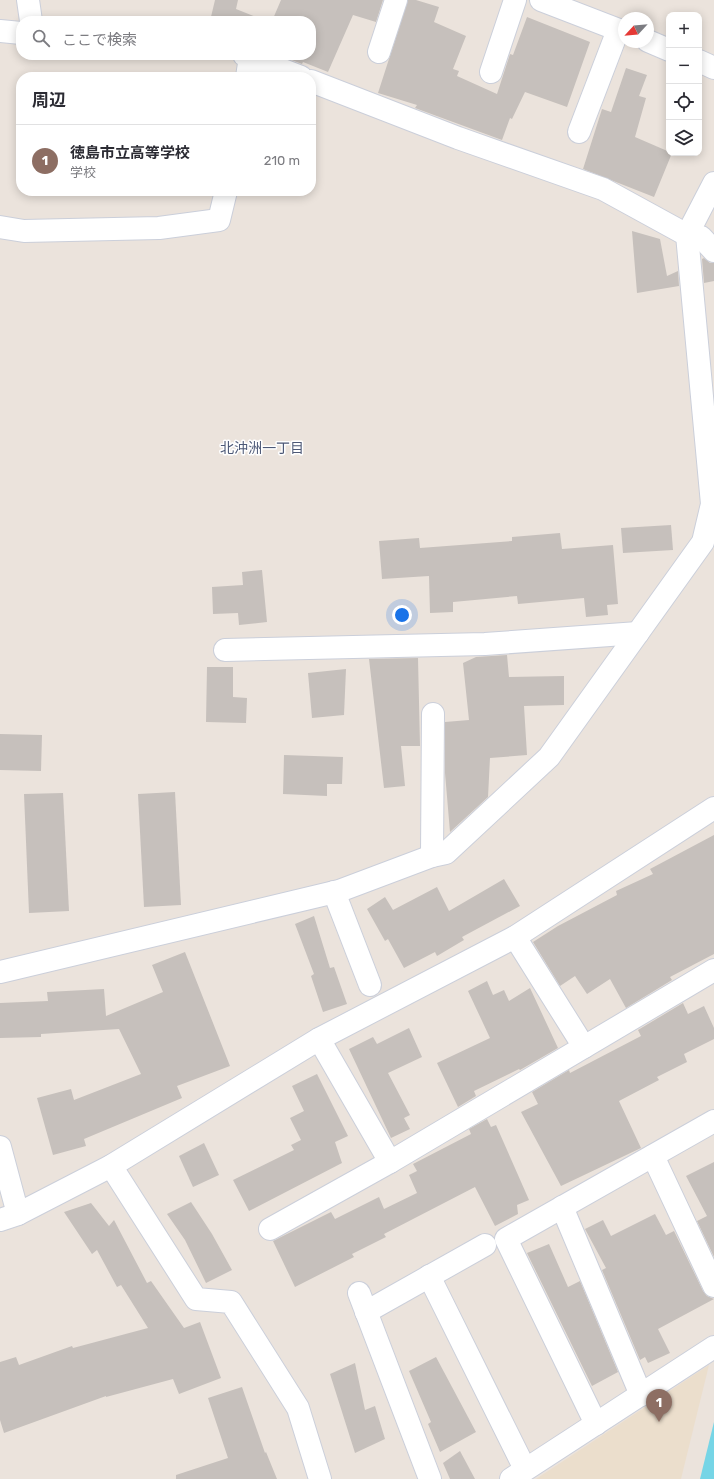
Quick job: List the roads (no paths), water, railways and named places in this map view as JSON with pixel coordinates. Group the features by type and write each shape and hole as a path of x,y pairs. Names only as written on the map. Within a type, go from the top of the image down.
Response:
{"street":[{"path":"28,0 30,16"},
{"path":"379,52 396,0"},
{"path":"491,72 515,0"},
{"path":"551,2 618,30"},
{"path":"0,31 16,33"},
{"path":"578,132 618,38"},
{"path":"654,44 666,49"},
{"path":"702,62 714,68"},
{"path":"247,63 282,72"},
{"path":"316,83 458,138 603,189 687,235 701,237 714,251"},
{"path":"0,972 334,892 432,856 446,853 549,757 704,542 711,528 712,504 687,235 714,183"},
{"path":"0,227 24,231 160,228 219,220 225,196"},
{"path":"225,650 485,644 638,633"},
{"path":"432,856 433,714"},
{"path":"0,1147 9,1217 111,1166 319,1039 515,937 714,808"},
{"path":"334,892 370,985"},
{"path":"515,937 584,1047"},
{"path":"270,1229 390,1162 714,970"},
{"path":"319,1039 390,1162"},
{"path":"596,1424 506,1239 714,1121"},
{"path":"653,1156 714,1286"},
{"path":"111,1166 196,1299 231,1302 298,1408 320,1479"},
{"path":"562,1207 641,1395"},
{"path":"430,1479 362,1302 429,1276 485,1245"},
{"path":"429,1276 518,1474 714,1347"}],"water":[{"path":"714,1422 714,1479 700,1479"}],"place":[{"name":"徳島市立高等学校","path":"659,1422"}],"district":[{"name":"北沖洲一丁目","path":"262,448"}]}
